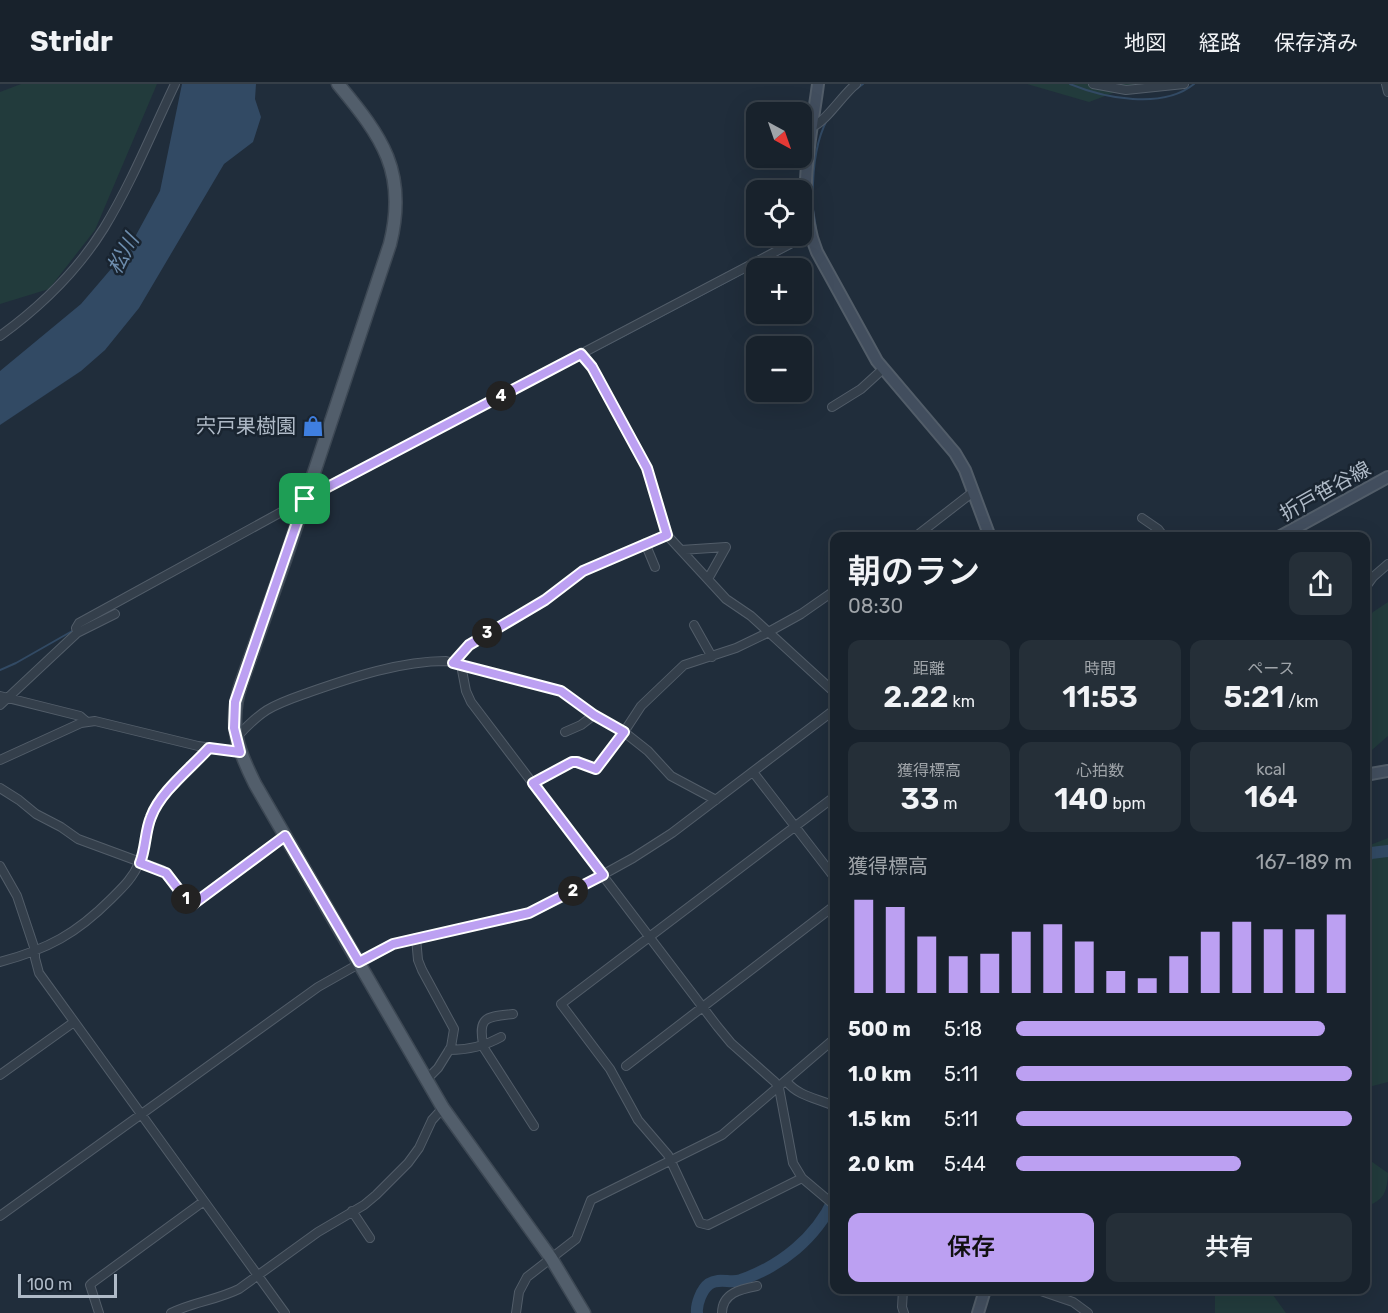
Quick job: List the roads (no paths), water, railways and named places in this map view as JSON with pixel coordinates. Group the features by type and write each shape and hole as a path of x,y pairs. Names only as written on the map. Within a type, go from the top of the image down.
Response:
{"main road":[{"path":"338,84 374,130 385,150 393,176 396,213 390,244 235,702 237,738 240,752 255,784 443,1108 551,1258 584,1313"}],"street":[{"path":"0,336 20,321 76,267 103,230 124,195 175,84"},
{"path":"806,180 818,84"},
{"path":"813,127 824,120 842,96 856,84"},
{"path":"1093,84 1126,90 1184,84"},
{"path":"1386,84 1388,92"},
{"path":"812,242 884,369 955,453 965,470 988,532"},
{"path":"76,633 79,623 305,499 786,246"},
{"path":"581,354 592,367 647,468 667,535 726,599 751,616 830,688"},
{"path":"832,407 861,389 884,369"},
{"name":"折戸笹谷線","path":"1288,532 1388,477"},
{"path":"921,532 973,492"},
{"path":"1142,518 1160,532"},
{"path":"457,664 469,645 545,600 583,571 667,535"},
{"path":"645,543 655,567"},
{"path":"681,550 726,547 708,579"},
{"path":"1370,581 1388,564"},
{"path":"533,783 572,762 596,769 641,706 684,665 736,648 801,614 830,594"},
{"path":"0,705 4,697 76,633 115,614"},
{"path":"694,625 712,657"},
{"path":"237,738 269,708 340,682 429,661 457,664 555,689 624,732 648,751 671,776 716,800"},
{"path":"457,664 470,700 702,1006 731,1043 775,1082 793,1163 802,1178 830,1202"},
{"path":"4,697 80,716 87,722"},
{"path":"0,1216 318,987 359,962 393,944 529,913 603,875 672,833 830,713"},
{"path":"565,732 581,725 594,715"},
{"path":"0,760 58,732 95,720 209,748 240,752"},
{"path":"0,962 35,950 76,931 128,883 144,854 151,817 160,801 209,748"},
{"path":"1370,774 1388,771"},
{"path":"753,772 830,873"},
{"path":"0,788 44,820 61,826 78,839 166,873 192,905 285,836"},
{"path":"802,1178 704,1225 698,1220 671,1160 638,1120 610,1069 561,1004 830,800"},
{"path":"0,866 17,896 35,950 39,974 285,1313"},
{"path":"626,1066 830,909"},
{"path":"416,938 418,960 422,970 454,1029 454,1037 449,1050 438,1068 427,1079"},
{"path":"513,1014 488,1019 482,1023 480,1029 483,1044 534,1126"},
{"path":"0,1076 74,1022"},
{"path":"449,1050 463,1050 501,1036"},
{"path":"516,1313 519,1292 527,1277 576,1239 591,1200 722,1135 830,1042"},
{"path":"786,1081 804,1095 830,1104"},
{"path":"171,1313 199,1302 225,1296 258,1276 318,1232 364,1205 408,1163 419,1148 432,1120 443,1108"},
{"path":"99,1313 90,1286 92,1282 204,1201"},
{"path":"352,1211 370,1238"},
{"path":"722,1313 726,1299 732,1293 757,1286"},
{"path":"903,1294 904,1313"},
{"path":"978,1313 984,1294"},
{"path":"1050,1294 1073,1302 1088,1313"}],"water":[{"path":"182,84 256,84 255,99 261,117 253,142 224,164 139,308 105,350 81,371 0,425 0,371 81,304 129,248 160,191"}],"waterway":[{"path":"855,90 863,84"},
{"path":"1070,84 1099,94 1133,99 1166,97 1194,84"},
{"path":"815,234 813,209 815,163 819,140 827,120"},
{"path":"494,404 794,246"},
{"path":"0,670 74,630"},
{"path":"1370,854 1388,851"},
{"path":"697,1313 700,1297 709,1284 717,1281 741,1280 783,1259 818,1226 830,1206"}],"place":[{"name":"宍戸果樹園","path":"313,426"}],"water label":[{"name":"松川","path":"123,254"}]}
